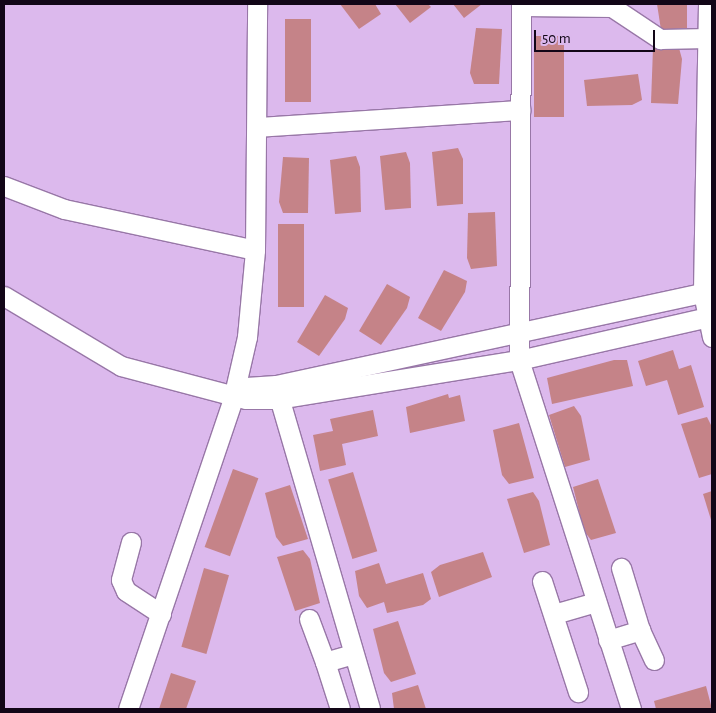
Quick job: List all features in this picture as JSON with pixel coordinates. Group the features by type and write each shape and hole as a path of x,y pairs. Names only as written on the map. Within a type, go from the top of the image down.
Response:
{"street":[{"path":"128,709 161,614 246,336 255,250 258,4"},
{"path":"708,4 708,292 712,337"},
{"path":"630,709 519,360 521,5 612,8 660,39 708,38"},
{"path":"257,127 520,110"},
{"path":"4,186 64,209 255,250"},
{"path":"276,392 518,332 708,292"},
{"path":"4,296 121,366 229,393 276,392 519,360 709,316"},
{"path":"276,392 370,709"},
{"path":"131,542 121,580 126,591 161,614"},
{"path":"621,568 640,630 654,660"},
{"path":"542,581 578,692"},
{"path":"554,614 596,602"},
{"path":"309,619 340,709"},
{"path":"608,640 640,630"},
{"path":"325,662 354,654"}],"building":[{"path":"340,4 375,4 381,14 359,29"},
{"path":"395,4 428,4 431,7 410,23"},
{"path":"453,4 482,4 464,18"},
{"path":"657,4 687,4 687,28 661,30"},
{"path":"285,19 311,19 311,102 285,102"},
{"path":"476,28 502,29 499,84 474,84 470,73"},
{"path":"534,36 564,36 564,117 534,117"},
{"path":"653,48 679,48 682,59 678,104 651,103"},
{"path":"638,74 642,100 632,105 587,106 584,80"},
{"path":"458,148 463,159 463,204 437,206 432,152"},
{"path":"406,152 410,163 411,208 385,210 380,156"},
{"path":"356,156 360,167 361,212 335,214 330,160"},
{"path":"283,157 309,158 308,213 283,213 279,202"},
{"path":"495,212 497,266 471,269 467,258 468,213"},
{"path":"278,224 304,224 304,307 278,307"},
{"path":"444,270 467,281 465,292 441,331 418,318"},
{"path":"387,284 410,297 407,308 381,345 359,331"},
{"path":"325,295 348,308 345,319 319,356 297,342"},
{"path":"673,350 679,369 691,365 704,407 678,415 667,380 646,386 638,361"},
{"path":"614,360 627,360 633,386 552,404 547,378"},
{"path":"448,394 449,398 460,395 465,421 410,433 406,407"},
{"path":"574,406 581,416 590,460 565,467 549,415"},
{"path":"373,410 378,436 342,444 346,465 320,471 313,435 333,431 330,419"},
{"path":"707,417 712,427 712,474 699,478 681,424"},
{"path":"519,423 534,478 509,484 502,475 493,430"},
{"path":"233,469 258,478 230,556 205,547"},
{"path":"353,472 377,551 352,559 328,480"},
{"path":"598,479 616,533 591,540 584,531 573,487"},
{"path":"290,485 308,539 283,546 276,537 265,493"},
{"path":"712,491 712,523 703,494"},
{"path":"533,492 539,501 550,545 524,553 507,499"},
{"path":"303,550 310,559 320,603 295,611 277,557"},
{"path":"483,552 492,577 439,597 431,572 440,565"},
{"path":"379,563 386,584 423,573 431,599 423,605 387,613 384,602 367,608 359,596 355,571"},
{"path":"204,568 229,575 206,654 181,647"},
{"path":"398,621 416,674 391,682 384,673 373,629"},
{"path":"171,673 196,681 186,709 159,709"},
{"path":"418,685 426,709 394,709 392,693"},
{"path":"706,686 712,709 656,709 654,701"}]}
